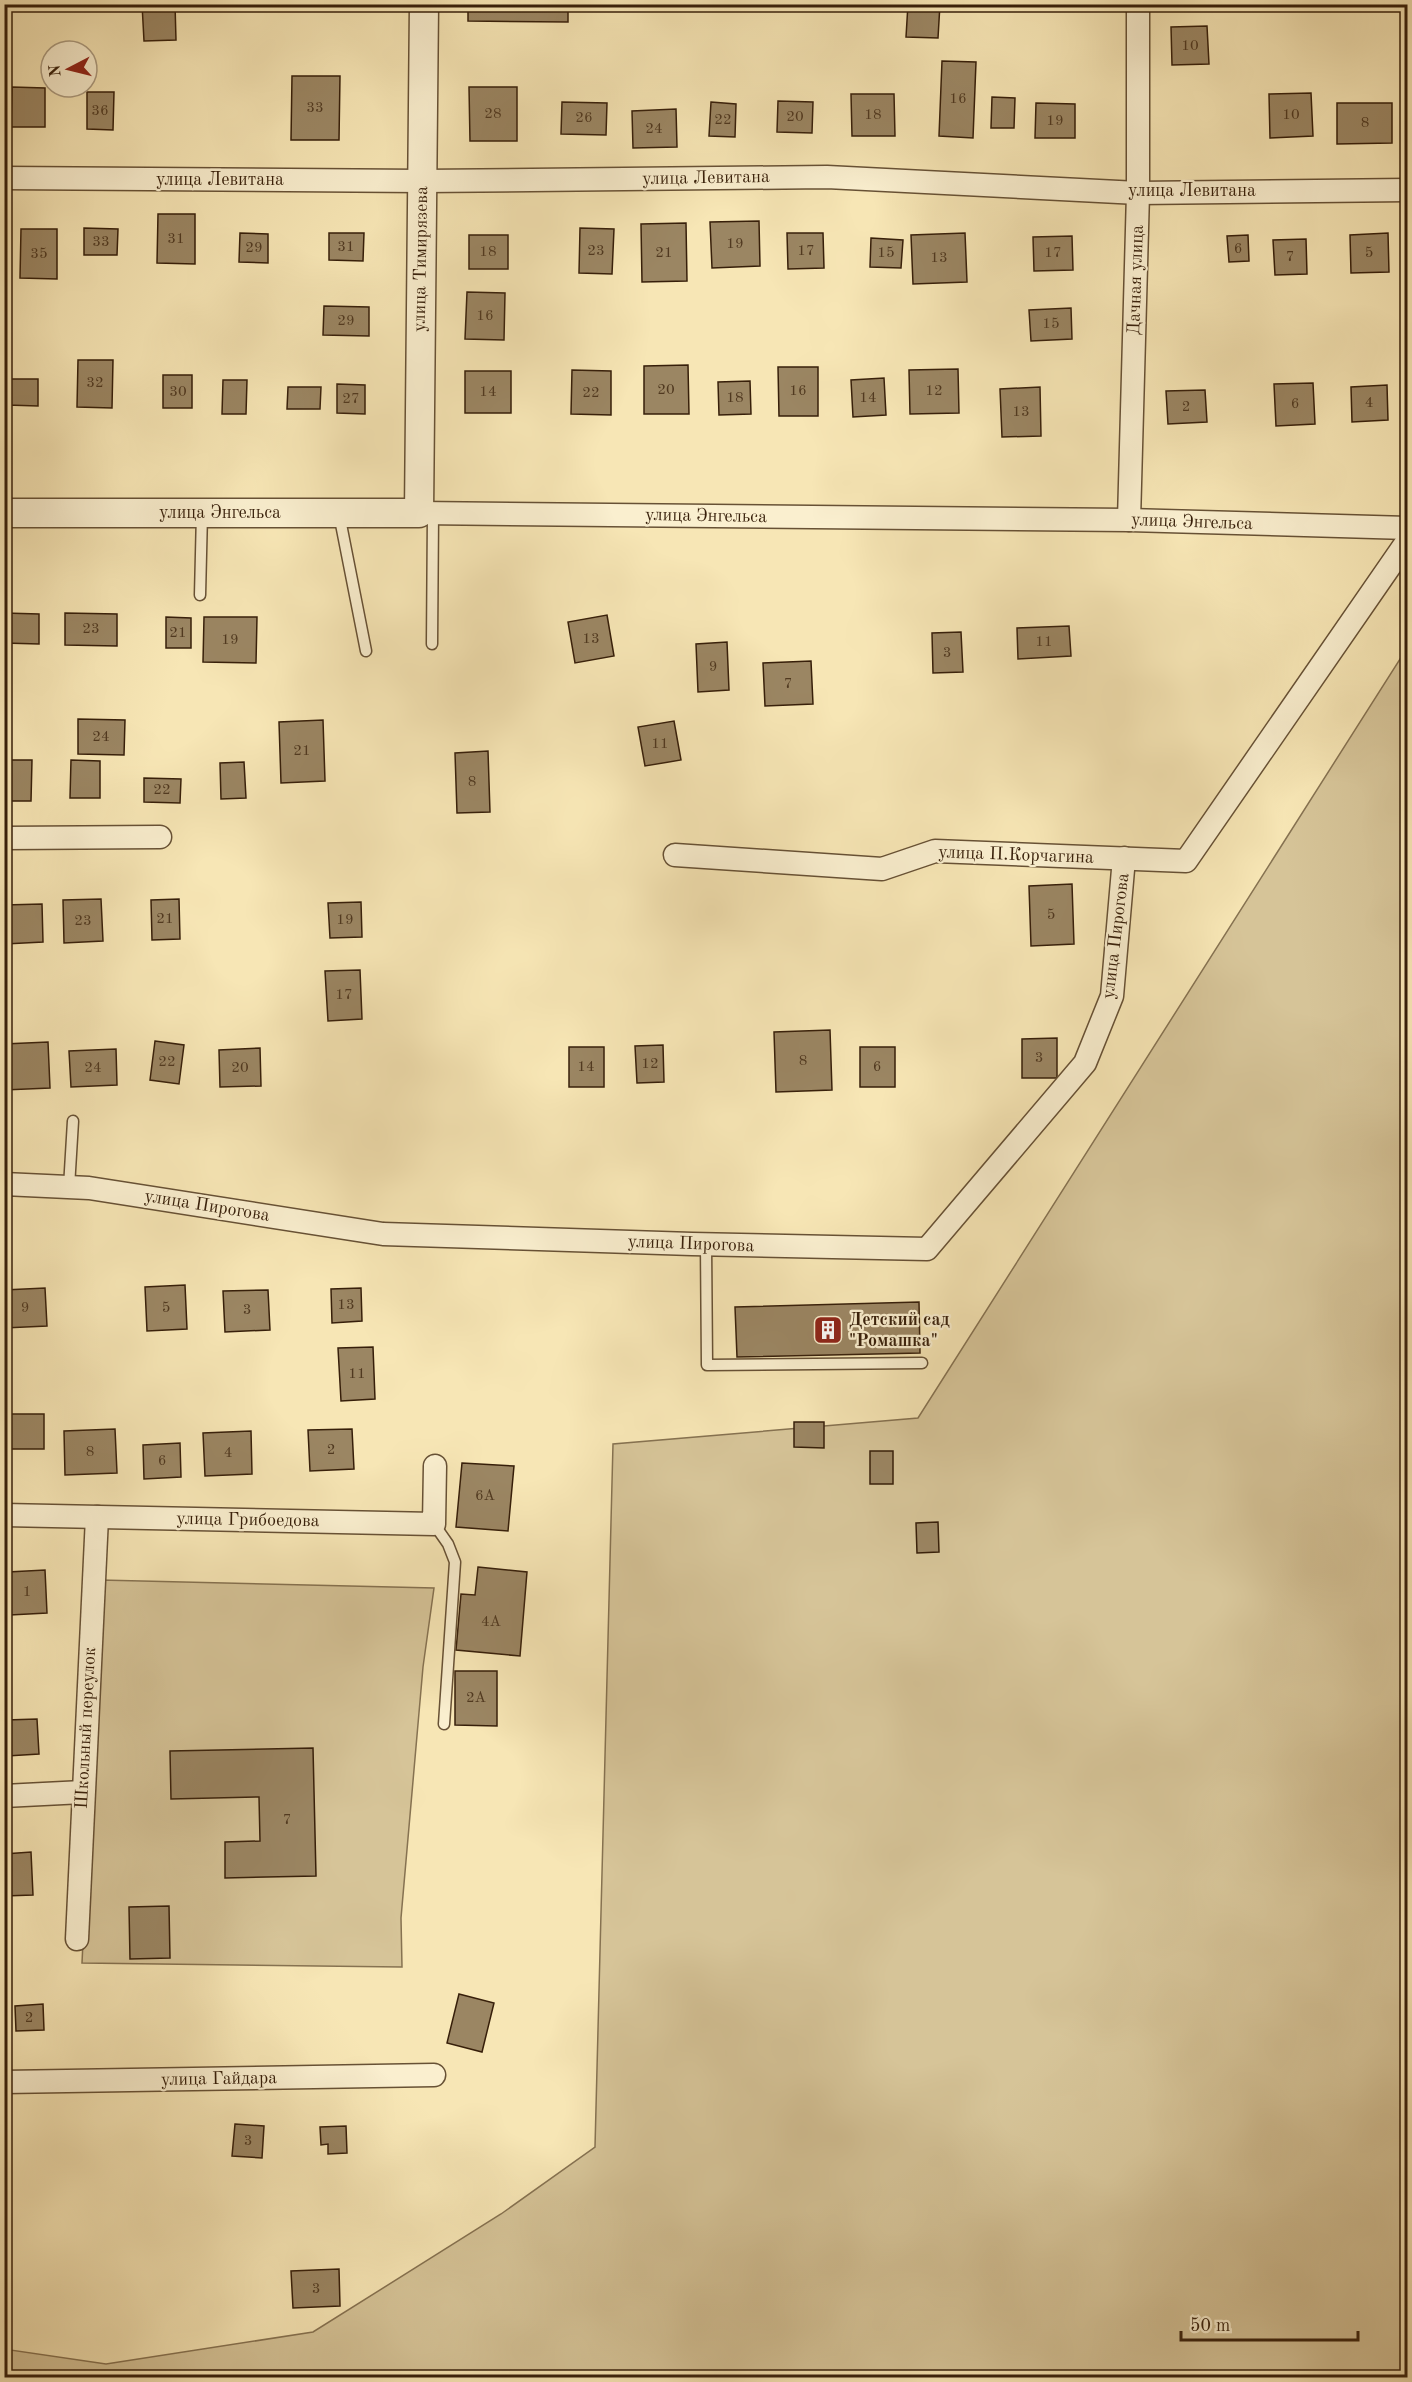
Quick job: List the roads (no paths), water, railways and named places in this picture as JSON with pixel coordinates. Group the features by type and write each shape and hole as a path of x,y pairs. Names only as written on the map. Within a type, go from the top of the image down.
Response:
{"street":[{"name":"улица Тимирязева","path":"424,4 422,181 426,513"},
{"name":"Дачная улица","path":"1129,520 1138,193 1138,4"},
{"name":"улица Левитана","path":"4,178 422,181 826,177 1138,193 1407,190"},
{"name":"улица Энгельса","path":"4,513 426,513 1129,520 1407,528"},
{"name":"улица П.Корчагина","path":"675,855 882,869 935,851 1186,861 1407,540"},
{"path":"4,838 160,837"},
{"name":"улица Пирогова","path":"4,1184 89,1188 384,1234 927,1249 1085,1063 1112,996 1124,858"},
{"path":"434,1524 435,1466"},
{"name":"улица Грибоедова","path":"4,1515 434,1524"},
{"name":"Школьный переулок","path":"77,1939 97,1517"},
{"path":"4,1796 83,1792"},
{"name":"улица Гайдара","path":"4,2082 434,2075"}],"lane":[{"path":"200,596 202,513"},
{"path":"339,513 366,651"},
{"path":"426,513 432,644"},
{"path":"69,1187 73,1121"},
{"path":"706,1244 707,1365 922,1363"},
{"path":"434,1524 448,1544 455,1563 444,1724"}],"place":[{"name":"Детский сад \"Ромашка\"","path":"828,1330"}]}
